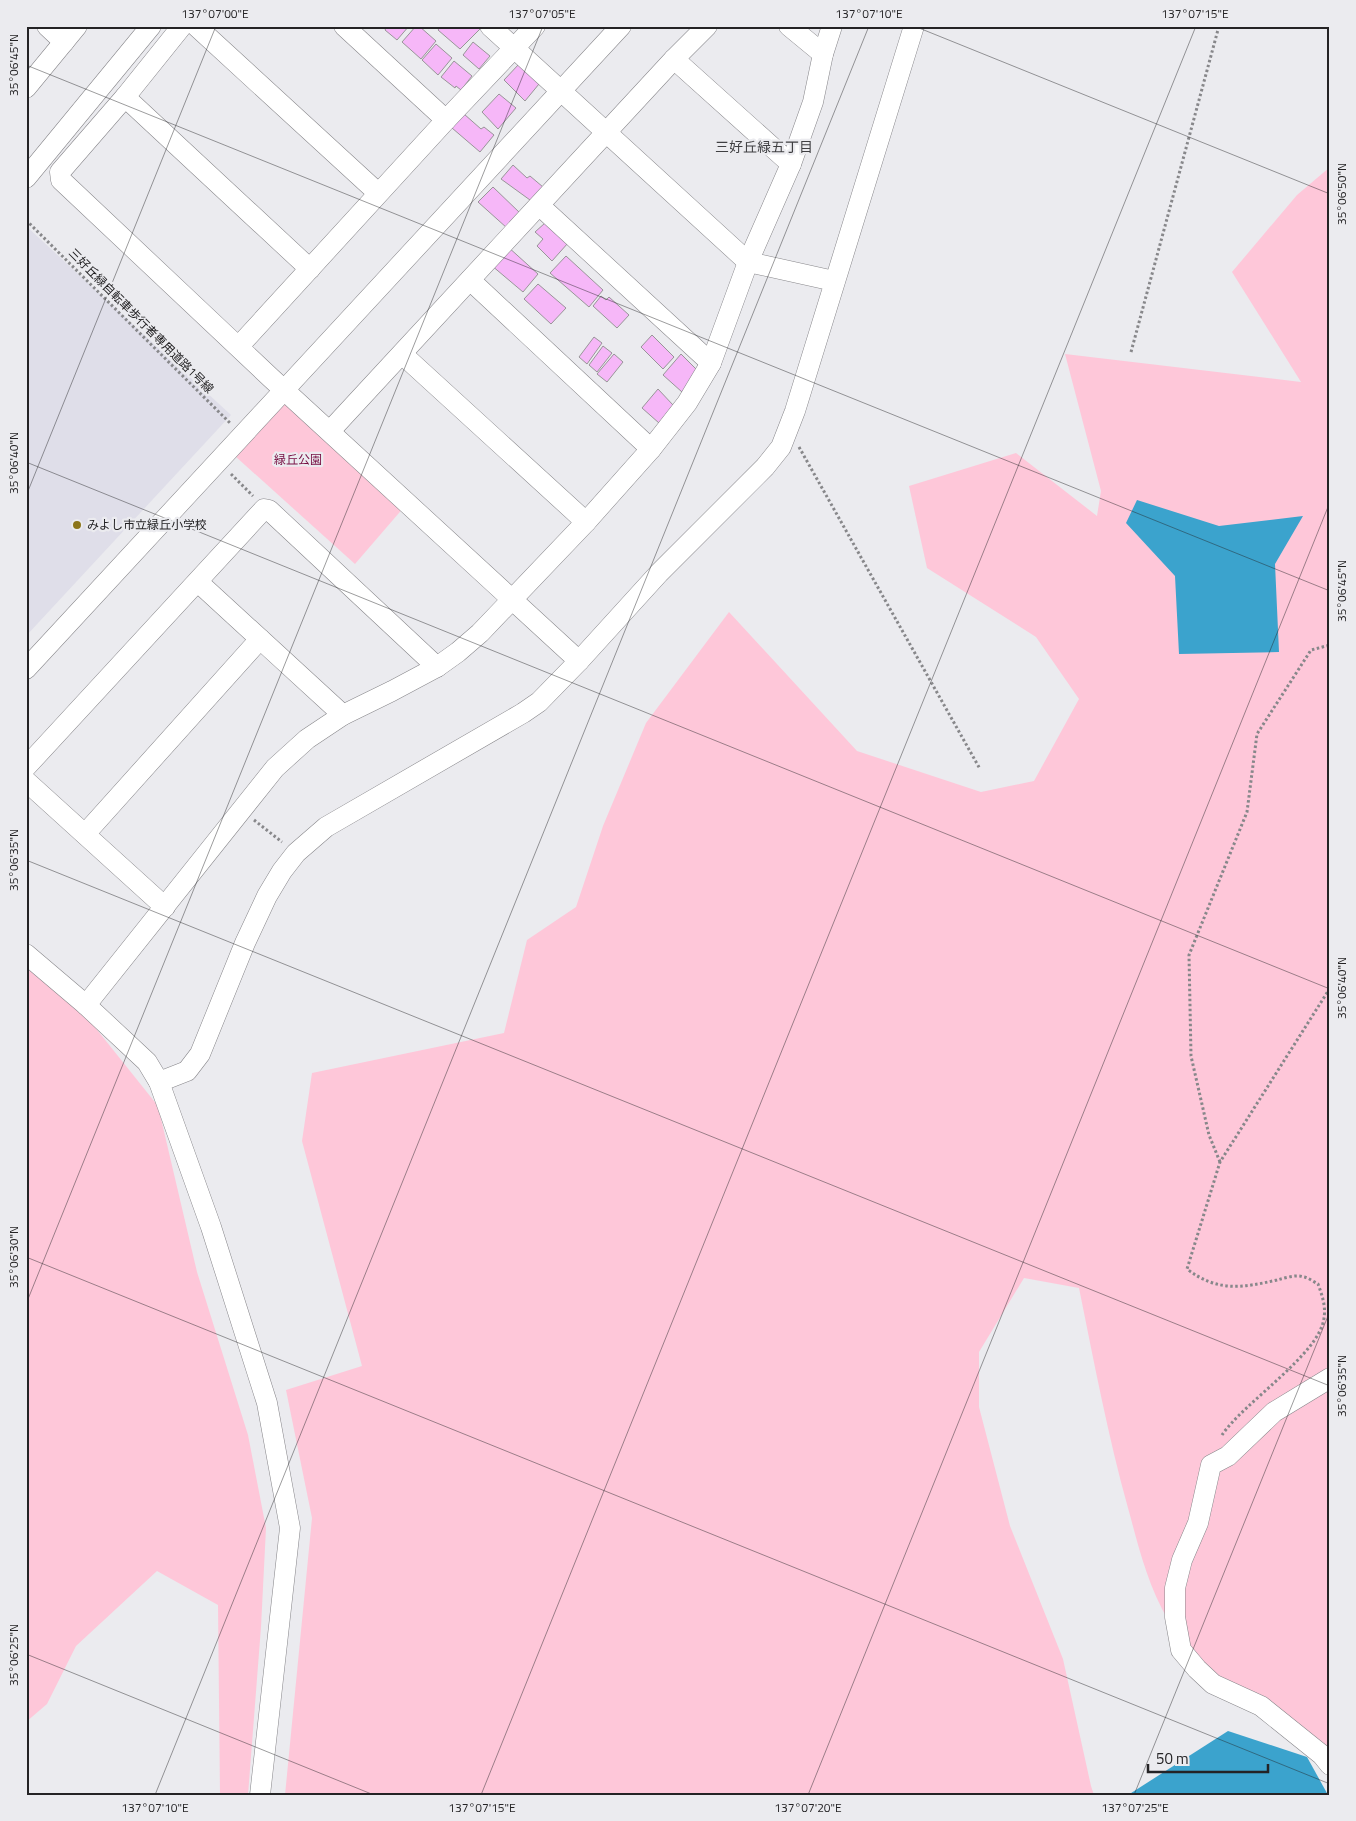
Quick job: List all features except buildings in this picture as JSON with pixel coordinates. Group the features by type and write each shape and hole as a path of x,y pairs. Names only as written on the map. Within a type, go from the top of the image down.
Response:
{"street":[{"path":"47,26 64,42"},
{"path":"26,88 77,26"},
{"path":"26,178 151,26"},
{"path":"182,26 125,97 60,172 61,180 284,390 579,661"},
{"path":"196,26 378,194"},
{"path":"344,26 446,120"},
{"path":"490,26 748,262 834,281"},
{"path":"239,346 534,26"},
{"path":"26,669 621,26"},
{"path":"330,431 674,59 707,26"},
{"path":"789,26 823,54"},
{"path":"86,1005 275,768 307,738 343,715 392,692 436,667 458,652 480,633 586,522 651,449 687,402 711,363 748,262 792,164 814,102 823,54 832,26"},
{"path":"160,1082 187,1071 200,1054 245,943 267,896 282,871 296,853 326,827 532,708 579,661 660,573 765,468 781,447 914,26"},
{"path":"674,59 792,164"},
{"path":"125,97 310,269"},
{"path":"540,206 711,363"},
{"path":"470,280 651,449"},
{"path":"402,354 586,522"},
{"path":"26,767 264,510 270,510 436,667"},
{"path":"198,582 343,715"},
{"path":"85,834 260,639"},
{"path":"26,781 165,907"},
{"path":"26,954 86,1005 148,1062 160,1082 211,1228 267,1403 290,1528 260,1795"},
{"path":"1330,1378 1274,1412 1228,1456 1211,1465 1198,1523 1182,1560 1175,1588 1175,1617 1181,1650 1197,1669 1213,1684 1261,1706 1322,1756 1330,1765"}],"path":[{"path":"1131,352 1219,26"},
{"name":"三好丘緑自転車歩行者専用道路1号線","path":"26,220 243,435"},
{"path":"788,429 980,769"},
{"path":"218,461 262,504 264,510"},
{"path":"1220,1162 1209,1135 1191,1056 1189,955 1247,812 1258,734 1311,650 1330,645"},
{"path":"241,810 296,853"},
{"path":"1221,1438 1225,1431 1308,1348 1321,1331 1324,1318 1324,1301 1318,1284 1303,1276 1264,1283 1224,1287 1201,1280 1187,1269 1220,1162 1330,988"}],"shaded area":[{"name":"みよし市立緑丘小学校","path":"26,226 231,415 26,636"}],"green space":[{"path":"1330,167 1330,1373 1219,1454 1168,1620 1149,1579 1128,1508 1108,1426 1079,1288 1024,1278 979,1352 979,1407 1010,1526 1063,1659 1094,1795 285,1795 312,1518 286,1390 362,1366 302,1141 312,1073 504,1033 527,940 576,907 603,826 646,723 729,612 857,751 981,792 1034,781 1079,699 1036,637 927,568 909,486 1016,453 1097,516 1101,491 1065,354 1301,382 1232,272 1297,195"},
{"name":"緑丘公園","path":"288,397 405,506 355,564 235,456"},
{"path":"26,966 90,1021 158,1106 197,1272 248,1435 266,1528 261,1627 248,1795 220,1795 218,1605 157,1571 76,1646 47,1704 26,1722"},
{"path":"1330,1380 1330,1759 1217,1679 1187,1649 1179,1590 1214,1474"}],"water":[{"path":"1137,500 1219,526 1303,516 1275,564 1279,652 1179,654 1175,576 1126,523"},
{"path":"1228,1731 1307,1757 1328,1795 1128,1795"}],"place":[{"name":"みよし市立緑丘小学校","path":"77,525"}],"district":[{"name":"三好丘緑五丁目","path":"764,147"}]}
